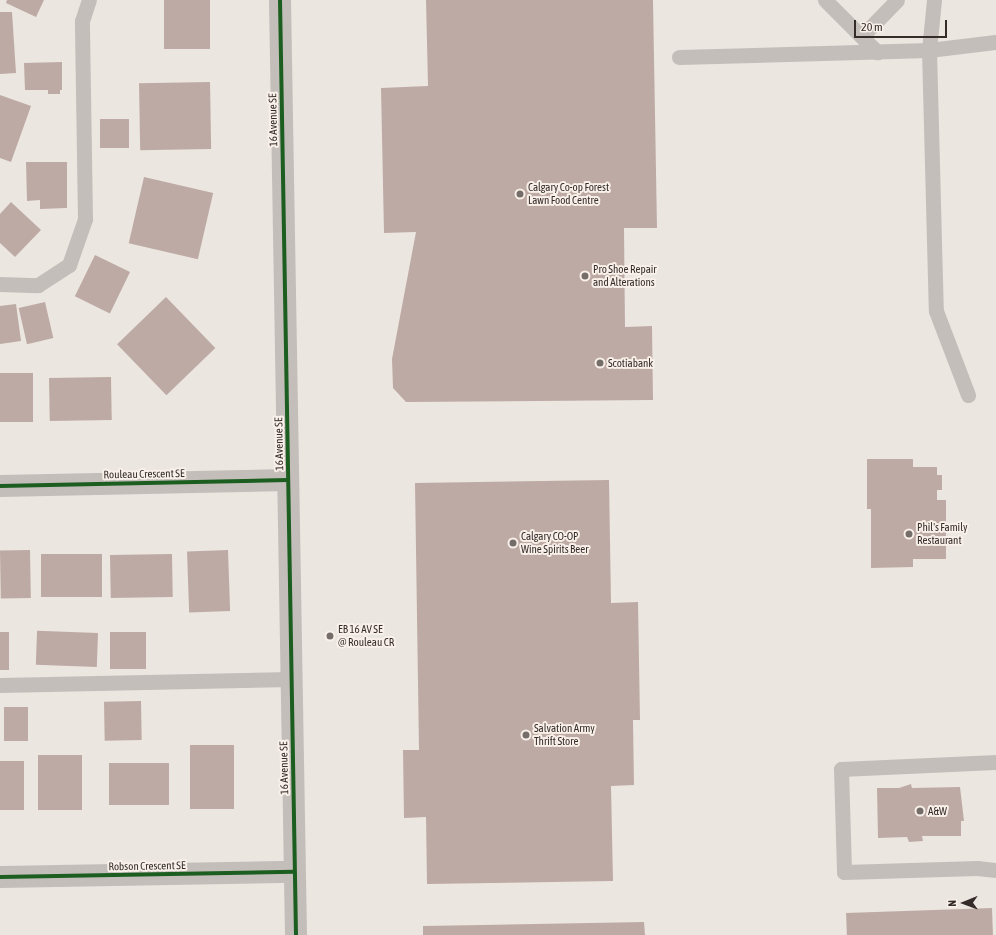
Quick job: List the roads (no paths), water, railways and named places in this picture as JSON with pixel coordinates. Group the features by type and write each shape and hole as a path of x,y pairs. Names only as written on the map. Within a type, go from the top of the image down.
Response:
{"street":[{"name":"16 Avenue SE","path":"280,0 296,935"},
{"name":"Rouleau Crescent SE","path":"0,486 288,480"},
{"name":"Robson Crescent SE","path":"0,877 294,872"}],"lane":[{"path":"0,284 38,285 69,265 85,219 82,21 89,0"},
{"path":"826,0 877,52"},
{"path":"862,36 897,0"},
{"path":"934,0 929,50 936,311 968,395"},
{"path":"679,57 929,50 996,42"},
{"path":"0,685 292,679"},
{"path":"996,762 841,769 844,872 977,868 996,870"}],"place":[{"name":"Calgary Co-op Forest Lawn Food Centre","path":"520,194"},
{"name":"Pro Shoe Repair and Alterations","path":"585,276"},
{"name":"Scotiabank","path":"600,363"},
{"name":"Phil's Family Restaurant","path":"909,534"},
{"name":"Calgary CO-OP Wine Spirits Beer","path":"513,543"},
{"name":"EB 16 AV SE @ Rouleau CR","path":"330,636"},
{"name":"Salvation Army Thrift Store","path":"526,735"},
{"name":"A&W","path":"920,811"}]}
